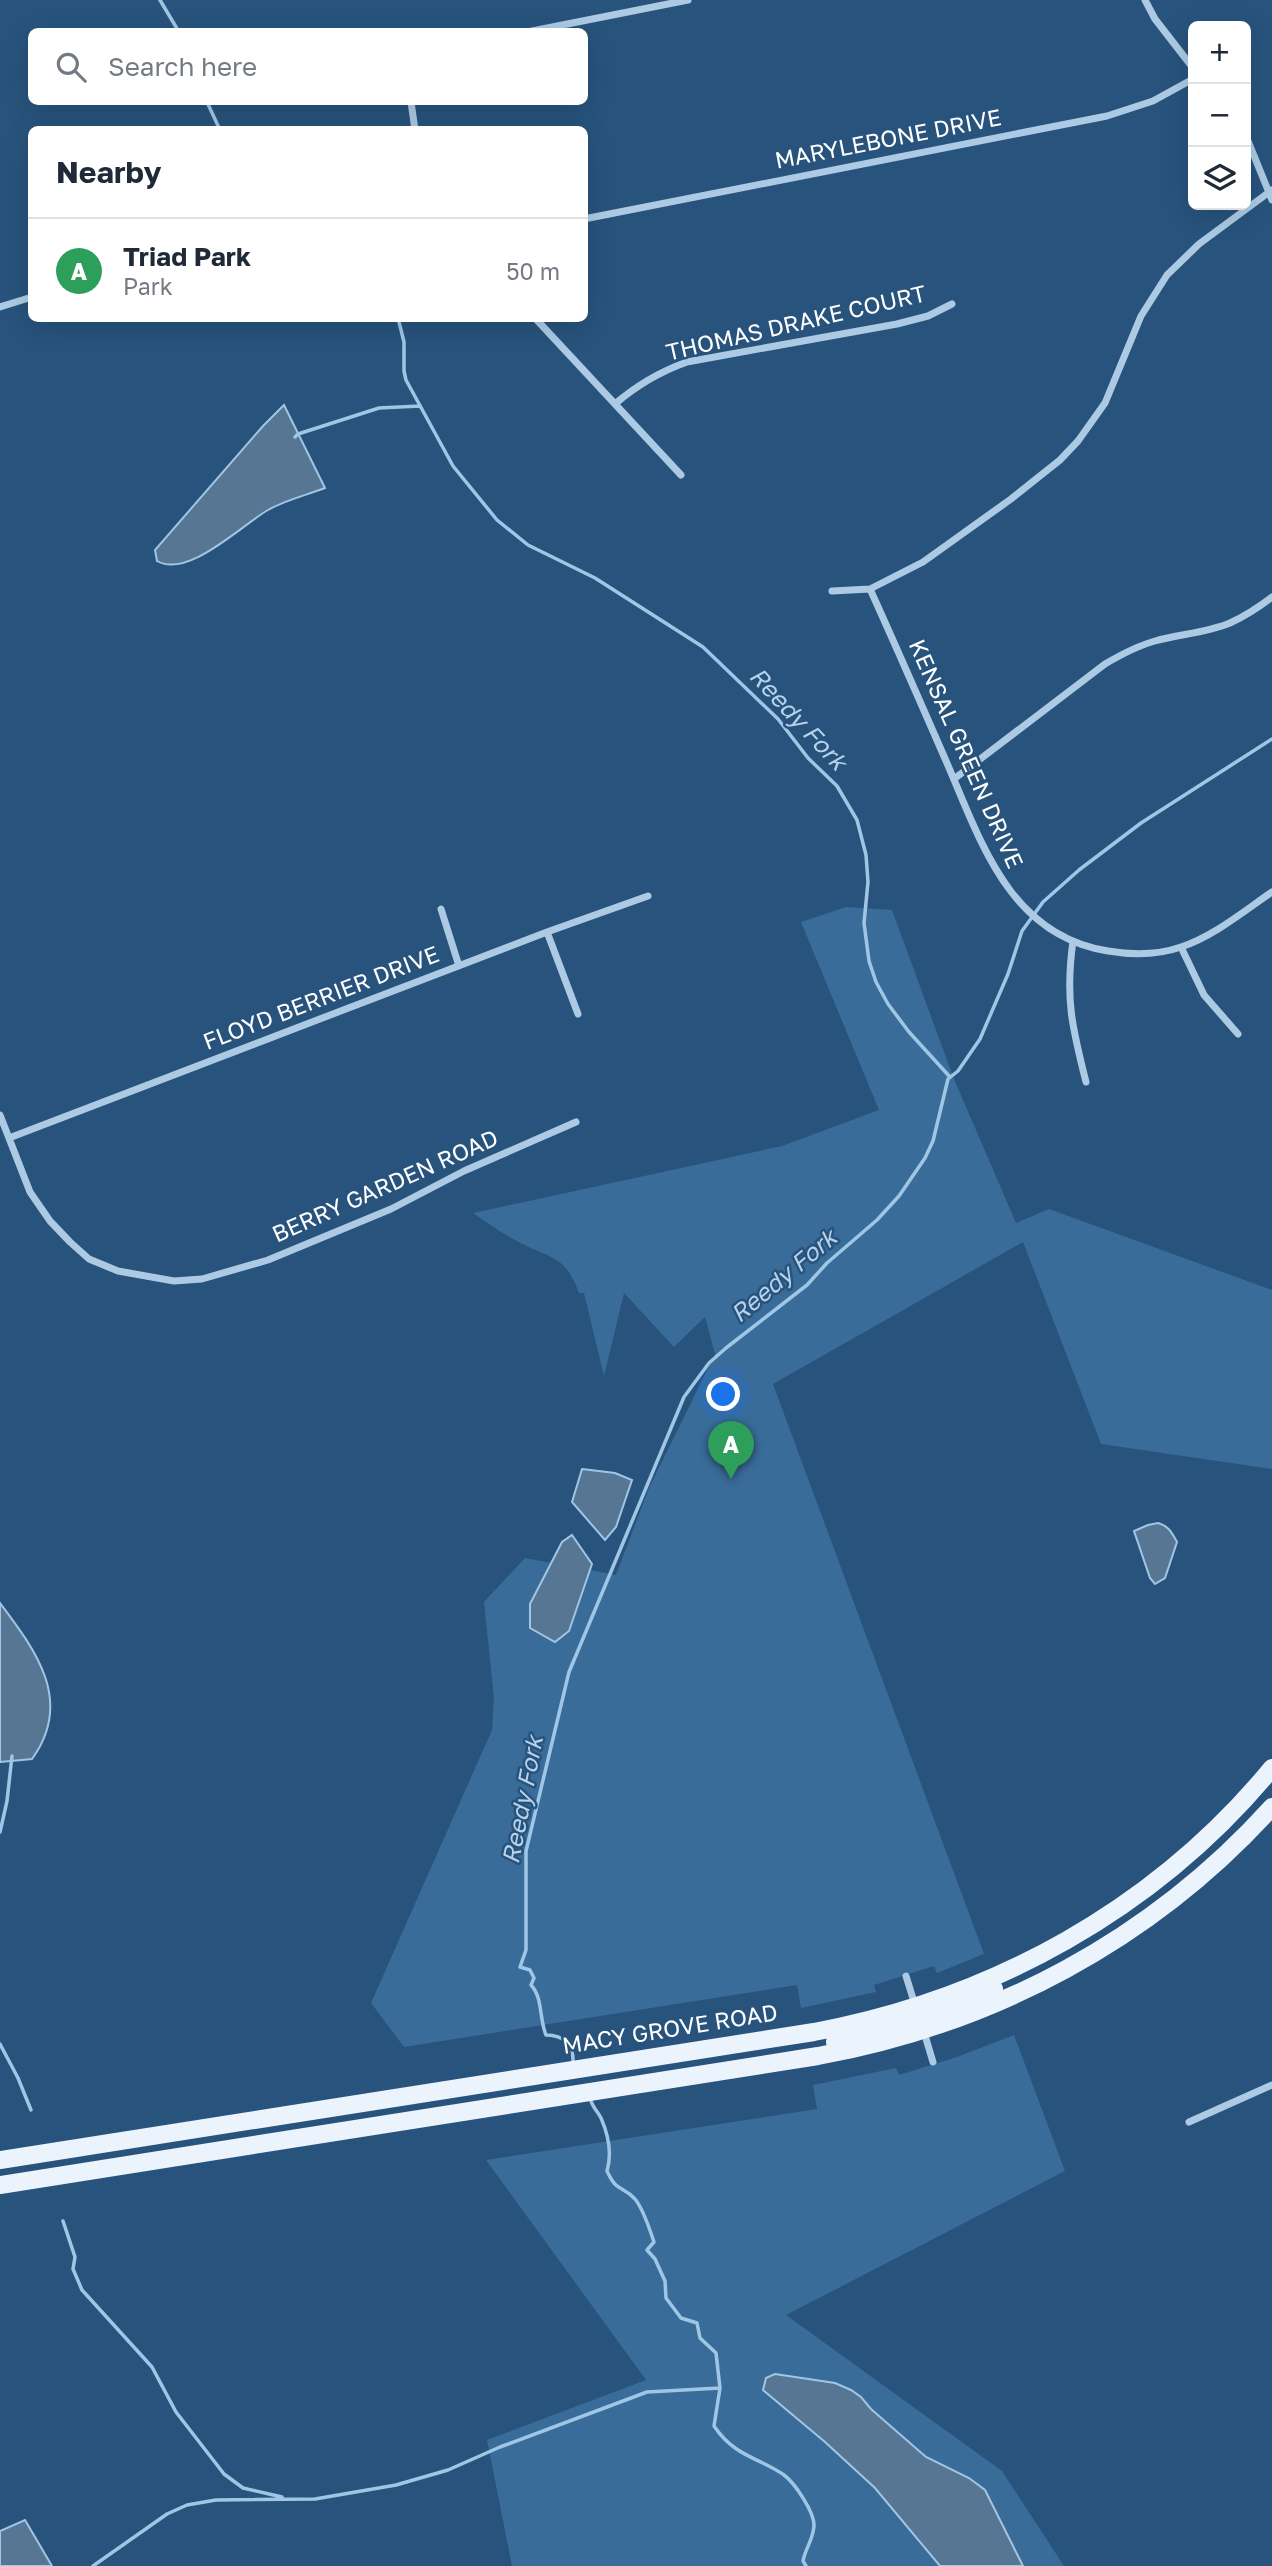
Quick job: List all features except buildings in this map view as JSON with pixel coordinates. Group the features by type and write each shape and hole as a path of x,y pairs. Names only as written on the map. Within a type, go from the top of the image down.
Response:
{"main road":[{"name":"MACY GROVE ROAD","path":"3,2160 827,2029 916,2007 995,1977 1073,1937 1126,1904 1174,1867 1221,1825 1272,1768"},
{"path":"0,2185 720,2072 845,2051 923,2031 1024,1991 1113,1943 1190,1886 1272,1807"},
{"path":"923,2031 926,2022 933,2016 985,1994 1073,1937"},
{"path":"720,2072 899,2025 912,2017 916,2007"}],"street":[{"path":"547,28 688,0"},
{"path":"1145,0 1155,19 1188,62"},
{"name":"MARYLEBONE DRIVE","path":"588,218 1107,116 1153,101 1188,82"},
{"path":"411,105 414,126"},
{"path":"832,591 870,589 923,562 1060,460 1086,431 1105,403 1141,316 1167,275 1199,244 1271,194 1251,147"},
{"path":"0,307 28,298"},
{"name":"THOMAS DRAKE COURT","path":"615,404 637,386 664,370 687,362 897,324 928,316 951,304"},
{"path":"539,322 681,475"},
{"name":"KENSAL GREEN DRIVE","path":"870,589 992,865 1022,907 1039,921 1073,942 1129,954 1181,947 1208,935 1272,892"},
{"path":"954,779 1105,664 1128,650 1156,640 1202,632 1230,623 1272,597"},
{"name":"FLOYD BERRIER DRIVE","path":"9,1138 547,932 648,896"},
{"path":"441,909 459,966"},
{"path":"547,932 578,1014"},
{"path":"1073,942 1068,972 1068,1003 1086,1082"},
{"path":"1181,947 1204,995 1238,1034"},
{"name":"BERRY GARDEN ROAD","path":"0,1115 30,1192 50,1221 80,1251 89,1259 118,1271 174,1281 202,1279 268,1260 391,1209 464,1171 576,1122"},
{"path":"906,1976 916,2007"},
{"path":"923,2031 933,2062"},
{"path":"1189,2122 1272,2085"}],"shaded area":[{"path":"284,405 325,488 268,510 215,548 184,563 170,565 157,561 155,550"},
{"path":"846,907 892,910 954,1079 1016,1223 1049,1209 1272,1290 1272,1469 1101,1444 1023,1242 773,1384 984,1954 937,1973 934,1966 874,1985 876,1992 801,2008 797,1985 404,2047 371,2003 492,1730 494,1698 484,1602 525,1558 616,1575 649,1488 715,1354 705,1317 674,1347 624,1293 604,1376 584,1293 579,1293 567,1270 554,1258 509,1237 473,1213 782,1146 879,1110 801,922"},
{"path":"582,1469 615,1473 632,1480 616,1527 605,1540 572,1502"},
{"path":"1158,1523 1168,1528 1177,1542 1165,1578 1155,1584 1150,1578 1134,1531"},
{"path":"572,1535 592,1564 569,1631 555,1642 530,1628 530,1604 562,1542"},
{"path":"0,1603 37,1658 50,1697 50,1717 44,1738 32,1759 0,1762"},
{"path":"1014,2035 1065,2171 786,2315 1002,2471 1064,2566 512,2566 487,2440 646,2380 486,2160 817,2109 813,2085 896,2068 899,2075"},
{"path":"775,2374 835,2383 851,2390 926,2457 969,2478 985,2490 1023,2566 940,2566 875,2488 763,2390 766,2378"},
{"path":"25,2520 52,2566 0,2566 0,2531"}],"waterway":[{"name":"Reedy Fork","path":"160,0 177,28"},
{"name":"Reedy Fork","path":"208,105 218,126"},
{"name":"Reedy Fork","path":"399,322 404,342 406,380 453,466 497,520 528,545 595,578 703,647 778,719 808,758 837,786 857,820 866,855 868,882 864,923 869,961 876,982 888,1004 909,1032 950,1077"},
{"path":"295,437 379,408 420,406"},
{"name":"Reedy Fork","path":"573,2063 572,2051 567,2042 546,2035 539,2002 531,1985 534,1978 530,1970 520,1967 526,1950 526,1851 569,1672 684,1397 709,1363 807,1285 899,1196 925,1158 933,1141 948,1079 958,1071 980,1039 1008,974 1022,931 1043,902 1079,870 1141,823 1272,739"},
{"path":"0,1832 12,1756"},
{"path":"0,2044 31,2110"},
{"name":"Reedy Fork","path":"590,2097 607,2137 607,2171 617,2186 635,2199 644,2214 654,2242 647,2250 655,2259 665,2281 666,2298 681,2318 697,2323 700,2338 716,2353 720,2388 714,2426 730,2444 784,2475 803,2498 811,2513 814,2530 803,2561 806,2566"},
{"path":"63,2221 75,2257 73,2269 82,2290 152,2367 176,2412 224,2474 243,2488 282,2497"},
{"path":"93,2566 167,2514 187,2505 216,2500 315,2499 396,2485 448,2470 500,2447 647,2392 720,2388"}],"place":[{"name":"Triad Park","path":"731,1479"}]}
